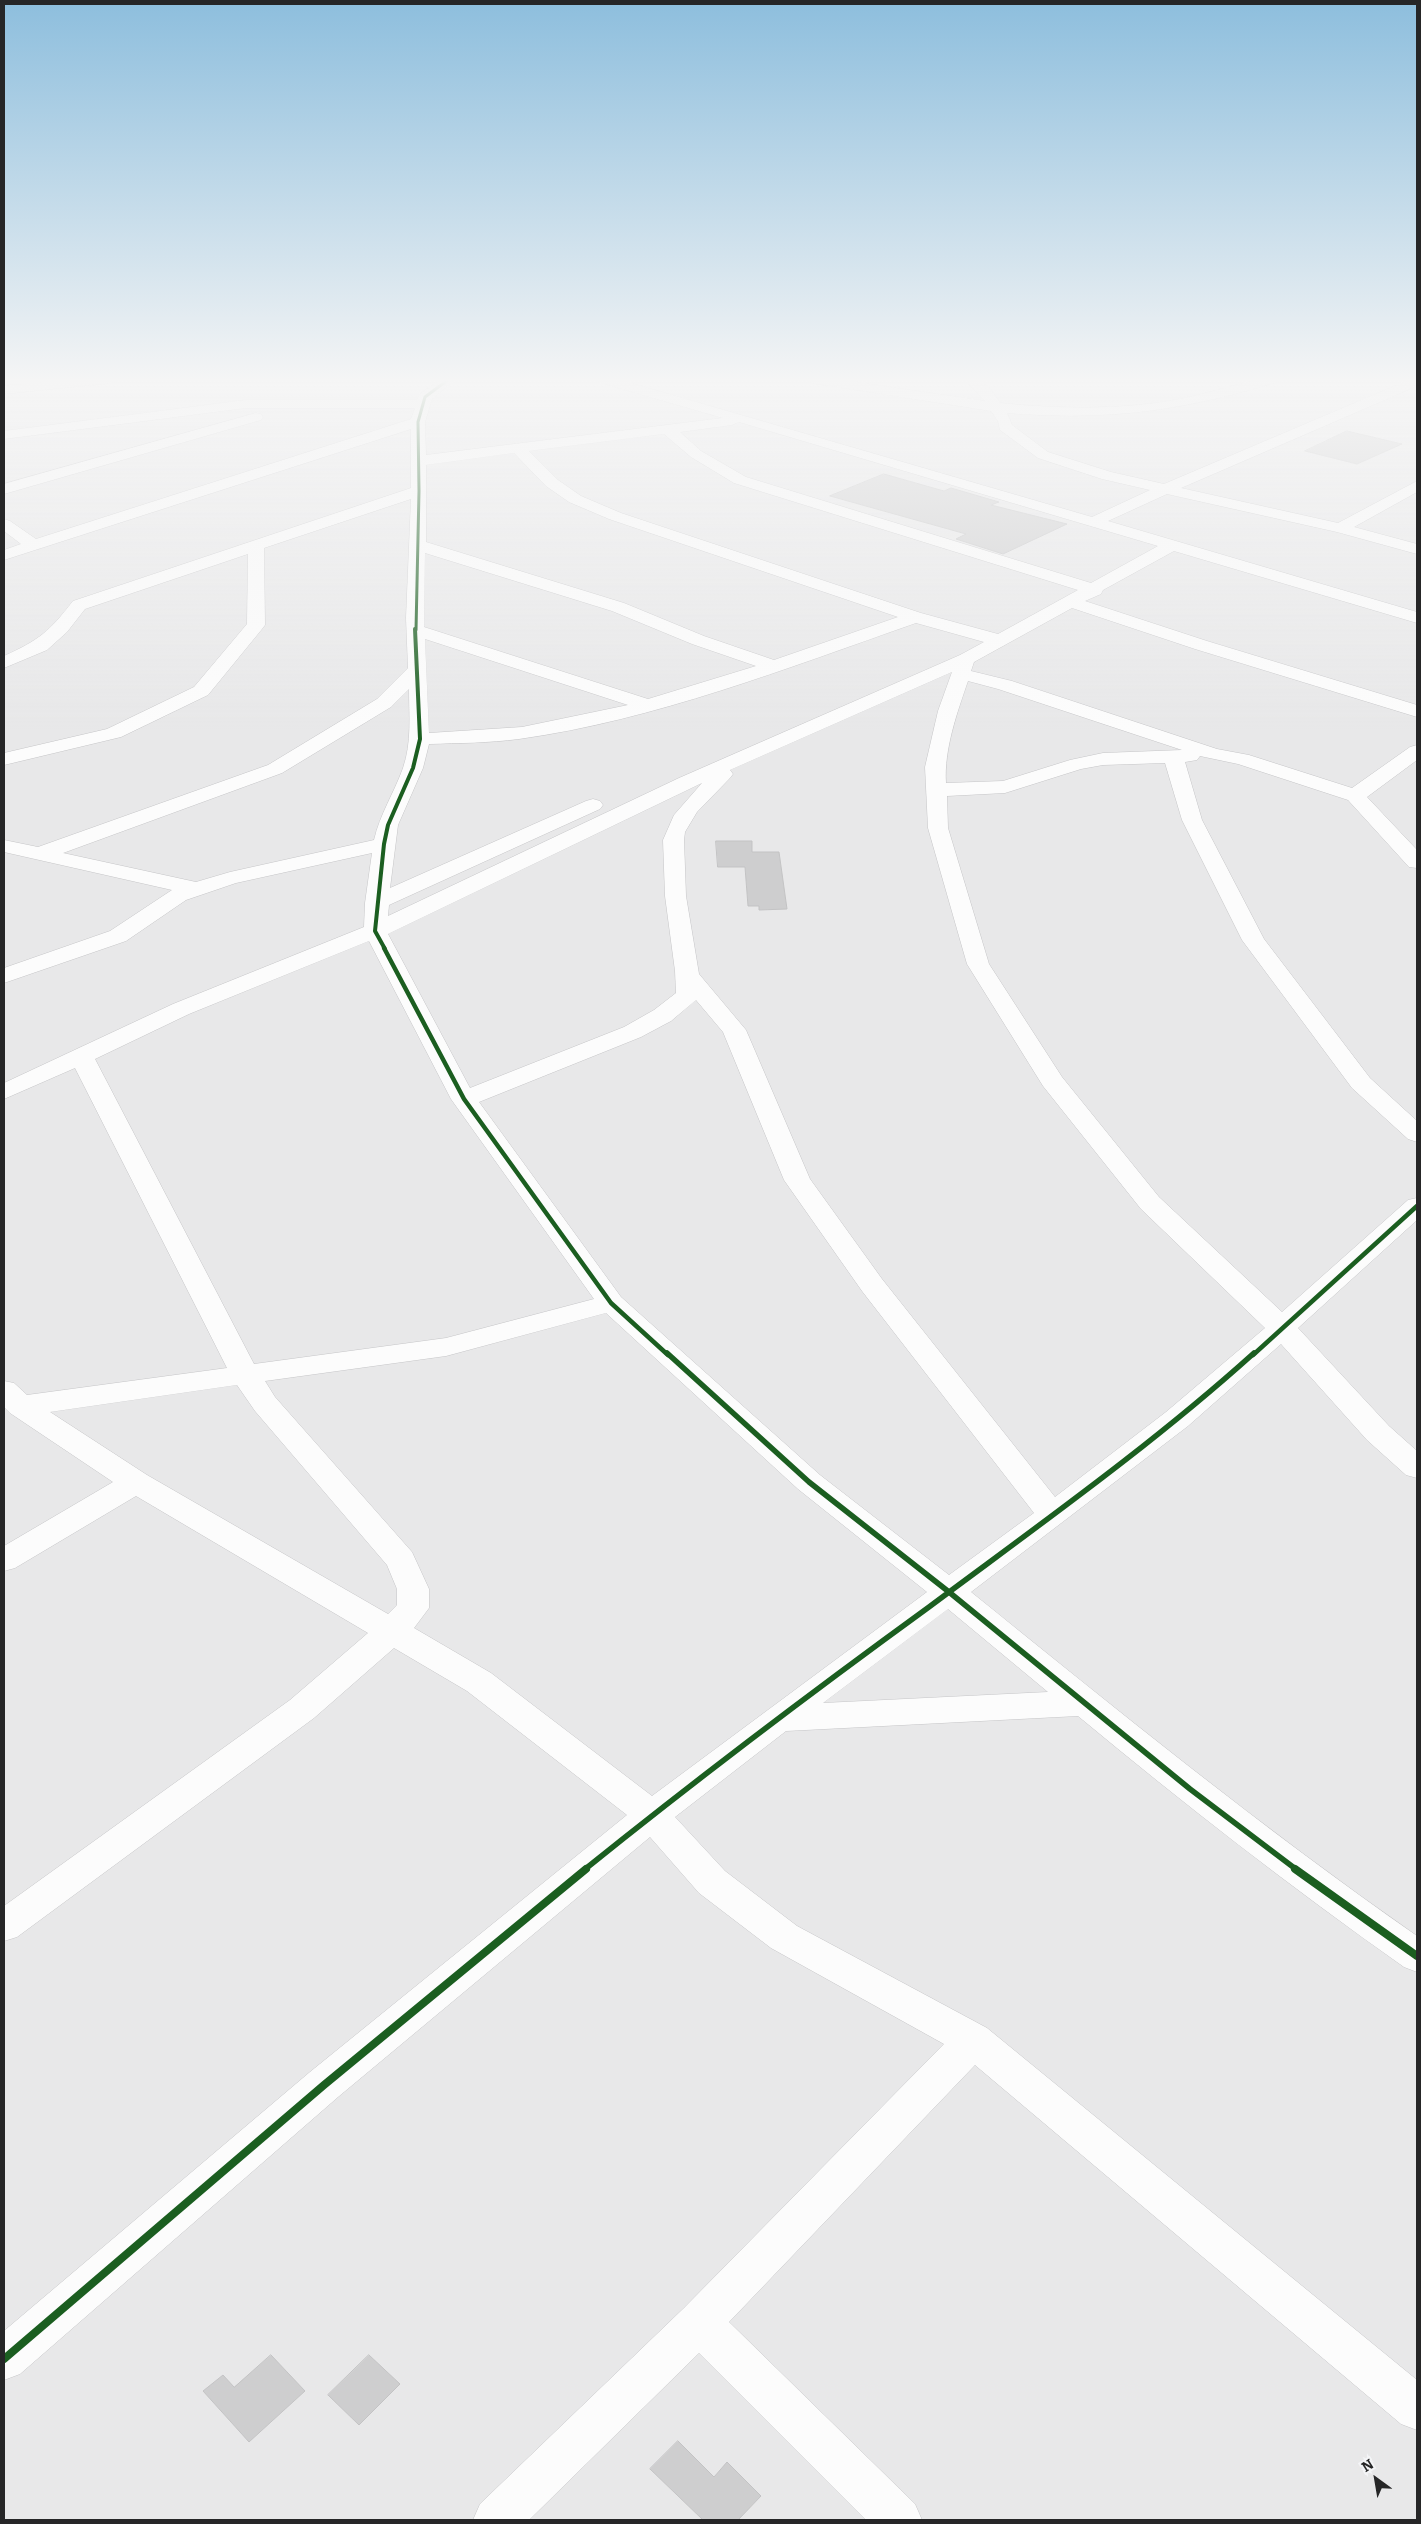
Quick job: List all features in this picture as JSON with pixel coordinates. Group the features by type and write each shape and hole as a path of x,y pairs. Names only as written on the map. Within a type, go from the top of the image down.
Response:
{"street":[{"path":"4,554 184,497"},
{"path":"8,659 40,646 61,628 79,606 402,497"},
{"path":"419,497 415,630 420,739 412,768 388,824 376,917 464,1099 611,1303 809,1482 949,1592 1206,1801 1333,1897 1417,1956"},
{"path":"572,497 599,509 915,617 999,640"},
{"path":"797,497 887,528 1095,590"},
{"path":"1005,497 1417,618"},
{"path":"1092,523 1149,497"},
{"path":"1206,497 1340,528 1417,549"},
{"path":"1340,528 1397,497"},
{"path":"4,524 33,545"},
{"path":"418,545 618,607 698,640 774,666"},
{"path":"4,759 114,733 201,691 256,625 256,546"},
{"path":"376,917 750,753 964,666 999,640 1095,590 1171,546"},
{"path":"1072,602 1172,637 1313,678 1417,711"},
{"path":"420,739 521,733 650,705 774,666 915,617"},
{"path":"415,630 650,705"},
{"path":"4,1092 82,1057 376,917 723,747 934,659 999,640"},
{"path":"964,666 1005,685 1212,754 1242,759 1355,796 1417,862"},
{"path":"964,666 948,711 935,767 936,790 938,828 978,964 1052,1080 1150,1203 1283,1329 1378,1433 1417,1468"},
{"path":"39,854 275,769 384,703 416,670"},
{"path":"1355,796 1417,751"},
{"path":"464,1099 609,1042 676,1007 688,995 689,978 679,926 674,875 674,834 697,798 750,753"},
{"path":"936,790 1006,787 1076,764 1103,759 1212,754"},
{"path":"1173,757 1192,820 1254,940 1361,1082 1417,1134"},
{"path":"4,976 118,936 178,896 197,889 230,878 384,844"},
{"path":"4,846 197,889"},
{"path":"689,978 734,1030 797,1180 872,1285 1052,1514"},
{"path":"4,1926 302,1709 392,1631 412,1608 413,1589 401,1560 265,1404 246,1376 82,1057"},
{"path":"4,2359 266,2132 652,1815 1179,1418 1283,1329 1371,1245 1417,1206"},
{"path":"12,1398 246,1376 446,1347 611,1303"},
{"path":"12,1398 136,1482 479,1682 652,1815 712,1882 784,1937 973,2040 1417,2408"},
{"path":"4,1560 136,1482"},
{"path":"781,1718 1086,1703"},
{"path":"496,2520 699,2323 973,2040"},
{"path":"699,2323 899,2520"}],"building":[{"path":"833,497 981,497 999,502 991,505 1067,524 1003,554 956,539 966,534"},
{"path":"716,841 752,841 752,852 779,852 787,909 759,910 759,906 748,906 745,867 718,867"},
{"path":"271,2355 305,2391 249,2442 203,2391 223,2375 234,2387"},
{"path":"369,2355 400,2384 359,2425 328,2395"},
{"path":"678,2441 714,2477 727,2462 761,2496 738,2520 703,2520 650,2469"}],"cycle path":[{"path":"419,497 415,618 420,739 413,768 388,825 384,844 375,931 464,1099 611,1303 809,1482 949,1592 1190,1789 1333,1897 1417,1956"},
{"path":"4,2359 324,2085 650,1817 781,1716 1046,1520 1177,1419 1239,1367 1417,1206"}]}
